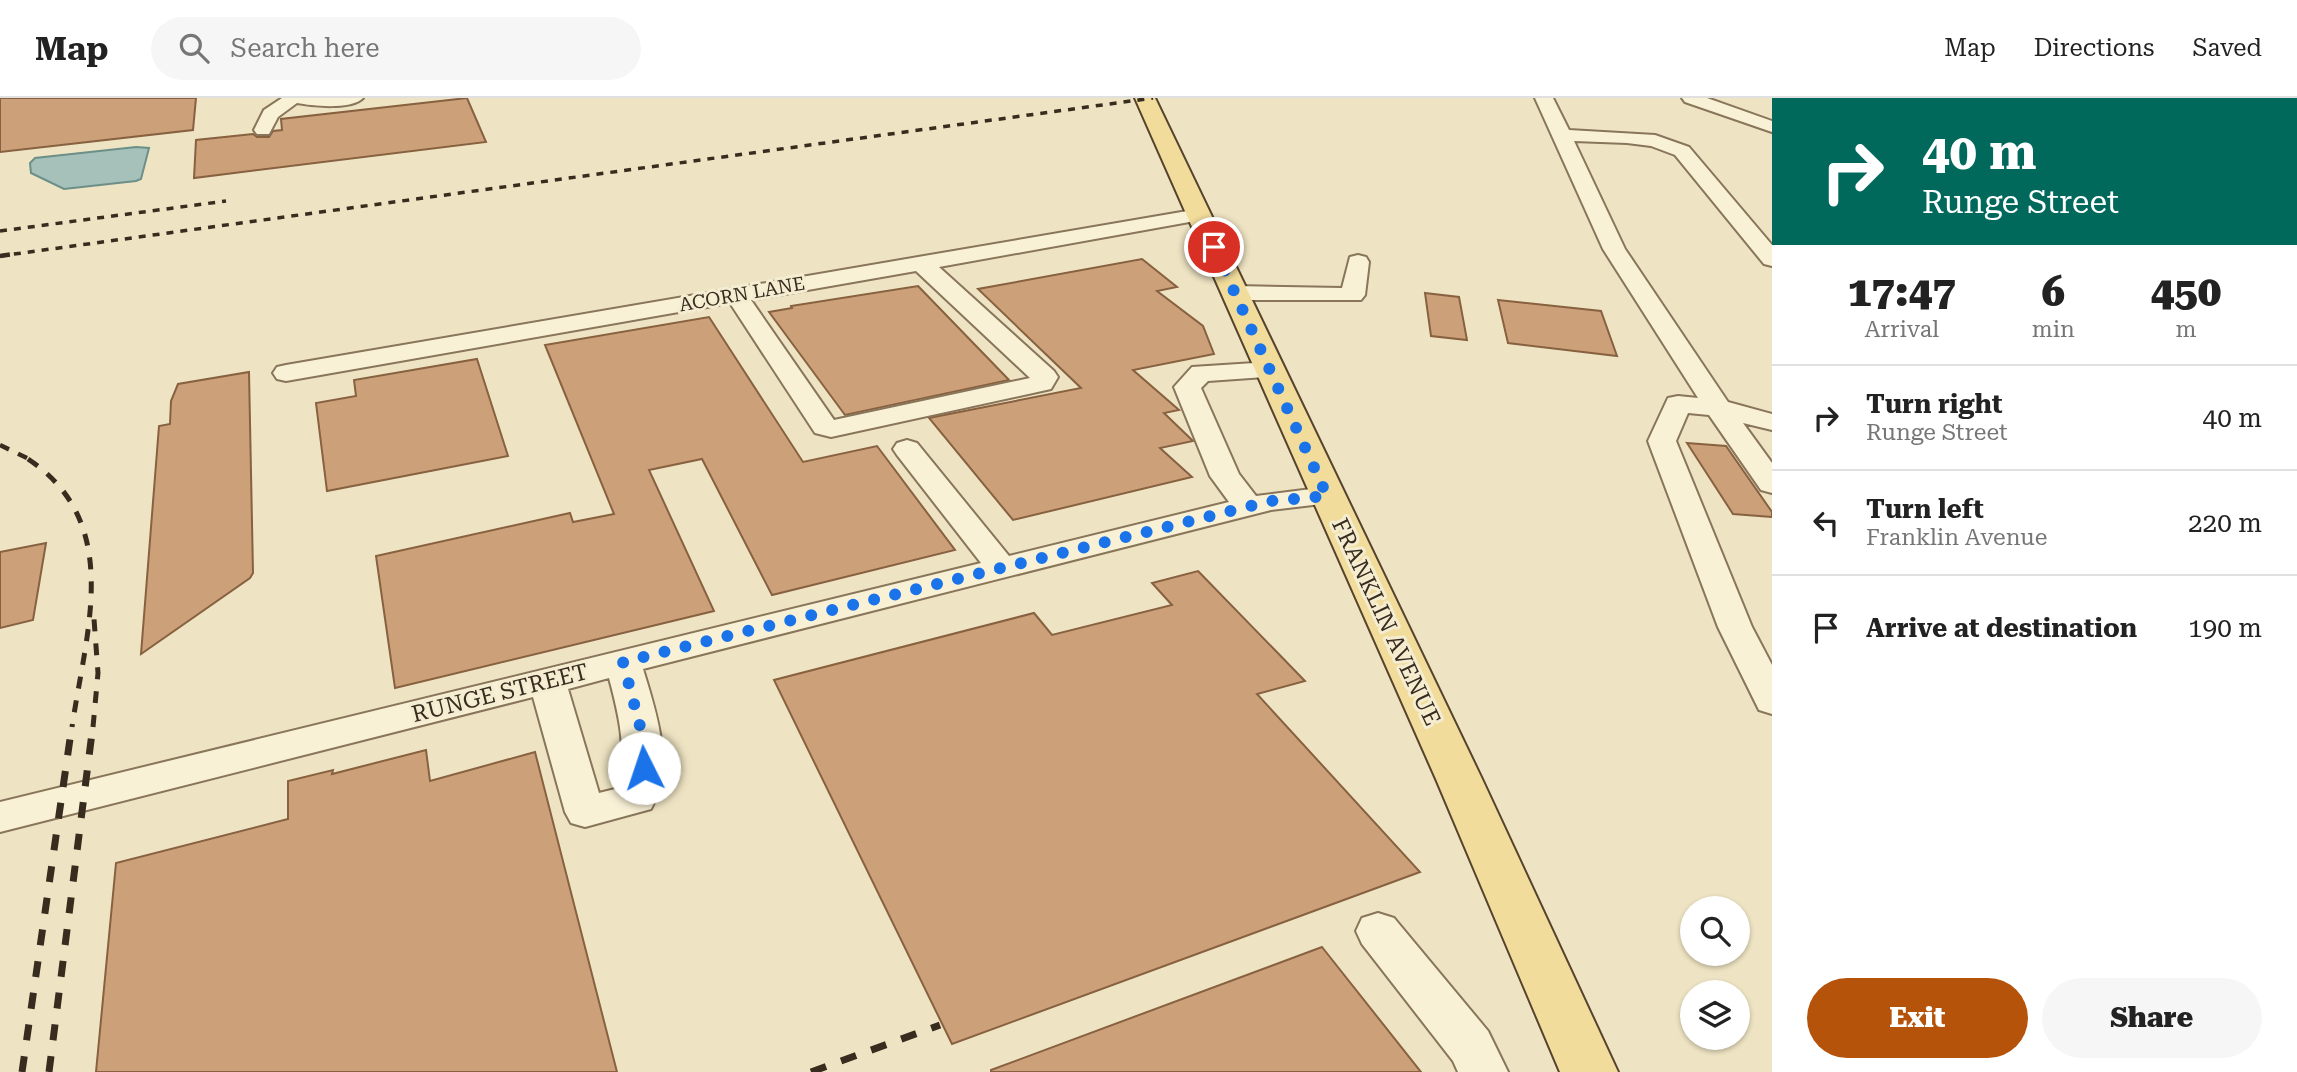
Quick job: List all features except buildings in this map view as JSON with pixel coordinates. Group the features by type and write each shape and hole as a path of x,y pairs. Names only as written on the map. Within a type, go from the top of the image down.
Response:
{"main road":[{"name":"FRANKLIN AVENUE","path":"1145,98 1459,779 1589,1072"}],"street":[{"path":"263,130 270,114 294,98 318,102 354,98"},
{"path":"1544,98 1614,249 1718,408 1772,484"},
{"path":"1690,98 1772,127"},
{"path":"1562,135 1626,137 1655,141 1682,151 1772,259"},
{"name":"ACORN LANE","path":"286,373 1199,215"},
{"path":"1749,229 1772,231"},
{"path":"1235,293 1353,295 1358,262"},
{"path":"736,295 825,427 831,429 1042,383 1045,377 921,263"},
{"path":"1249,507 1225,476 1187,387 1201,373 1270,370"},
{"path":"1772,422 1718,408 1678,404 1662,440 1735,627 1772,701"},
{"path":"907,449 1002,568"},
{"name":"RUNGE STREET","path":"0,817 550,693 1002,568 1271,501 1327,496"},
{"path":"550,693 585,812 637,798 644,768 641,730 626,674"},
{"path":"1378,931 1471,1046 1483,1072"}],"water":[{"path":"136,147 149,148 141,179 136,181 64,189 31,173 30,163 35,158"}],"railway":[{"path":"13,254 0,256 1153,98"},
{"path":"0,231 226,201"},
{"path":"0,445 31,460"},
{"path":"28,459 58,485 77,514 88,547 90,617 72,727"},
{"path":"93,727 98,673 94,619"},
{"path":"22,1072 72,725"},
{"path":"49,1072 93,725"},
{"path":"811,1072 940,1025"}],"route":[{"path":"644,768 641,730 623,662 1271,501 1327,496 1214,247"}]}
